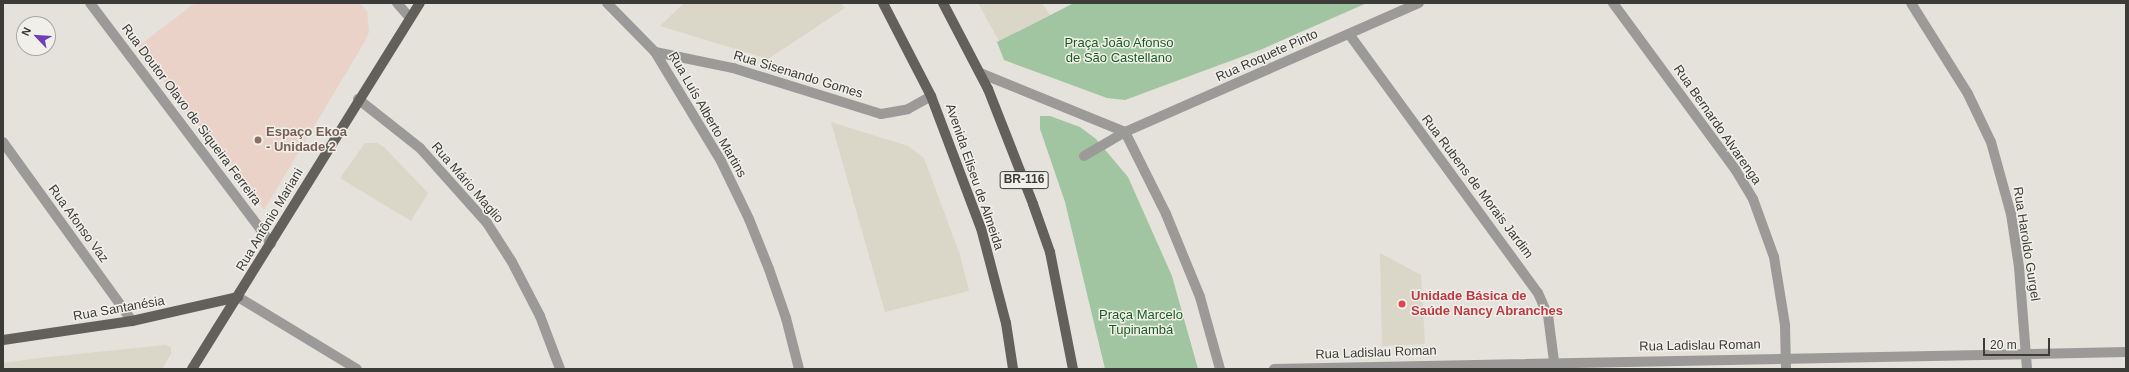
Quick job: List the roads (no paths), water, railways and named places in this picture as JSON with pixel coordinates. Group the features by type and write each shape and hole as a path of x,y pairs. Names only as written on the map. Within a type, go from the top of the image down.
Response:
{"main road":[{"name":"Rua Antônio Mariani","path":"192,369 272,243 358,99 420,3"},
{"name":"Avenida Eliseu de Almeida","path":"883,3 931,96 981,228 1006,323 1013,369"},
{"name":"BR-116","path":"943,3 980,73 1028,189 1050,252 1073,369"},
{"name":"Rua Santanésia","path":"3,340 132,321 238,297"}],"street":[{"name":"Rua Doutor Olavo de Siqueira Ferreira","path":"90,3 272,243"},
{"path":"397,3 410,18"},
{"name":"Rua Luís Alberto Martins","path":"608,3 655,52 721,160 749,219 786,318 799,369"},
{"name":"Rua Roquete Pinto","path":"1084,156 1125,132 1419,3"},
{"name":"Rua Bernardo Alvarenga","path":"1613,3 1731,163 1753,199 1774,257 1785,325 1786,369"},
{"name":"Rua Haroldo Gurgel","path":"1911,3 1968,94 1991,142 2011,214 2019,267 2027,369"},
{"name":"Rua Rubens de Morais Jardim","path":"1349,34 1538,293 1548,315 1555,365"},
{"name":"Rua Sisenando Gomes","path":"655,52 734,68 881,114 908,109 931,96"},
{"path":"980,73 1125,132 1166,214 1200,297 1220,369"},
{"name":"Rua Mário Maglio","path":"358,99 420,148 487,223 512,262 540,316 560,369"},
{"name":"Rua Afonso Vaz","path":"3,142 132,321"},
{"path":"238,297 357,369"},
{"name":"Rua Ladislau Roman","path":"1274,369 1555,365 1786,358 2126,352"}],"place":[{"name":"Espaço Ekoa - Unidade 2","path":"258,140"},
{"name":"Unidade Básica de Saúde Nancy Abranches","path":"1402,304"}],"park label":[{"name":"Praça João Afonso de São Castellano","path":"1119,52"},
{"name":"Praça Marcelo Tupinambá","path":"1141,324"}]}
